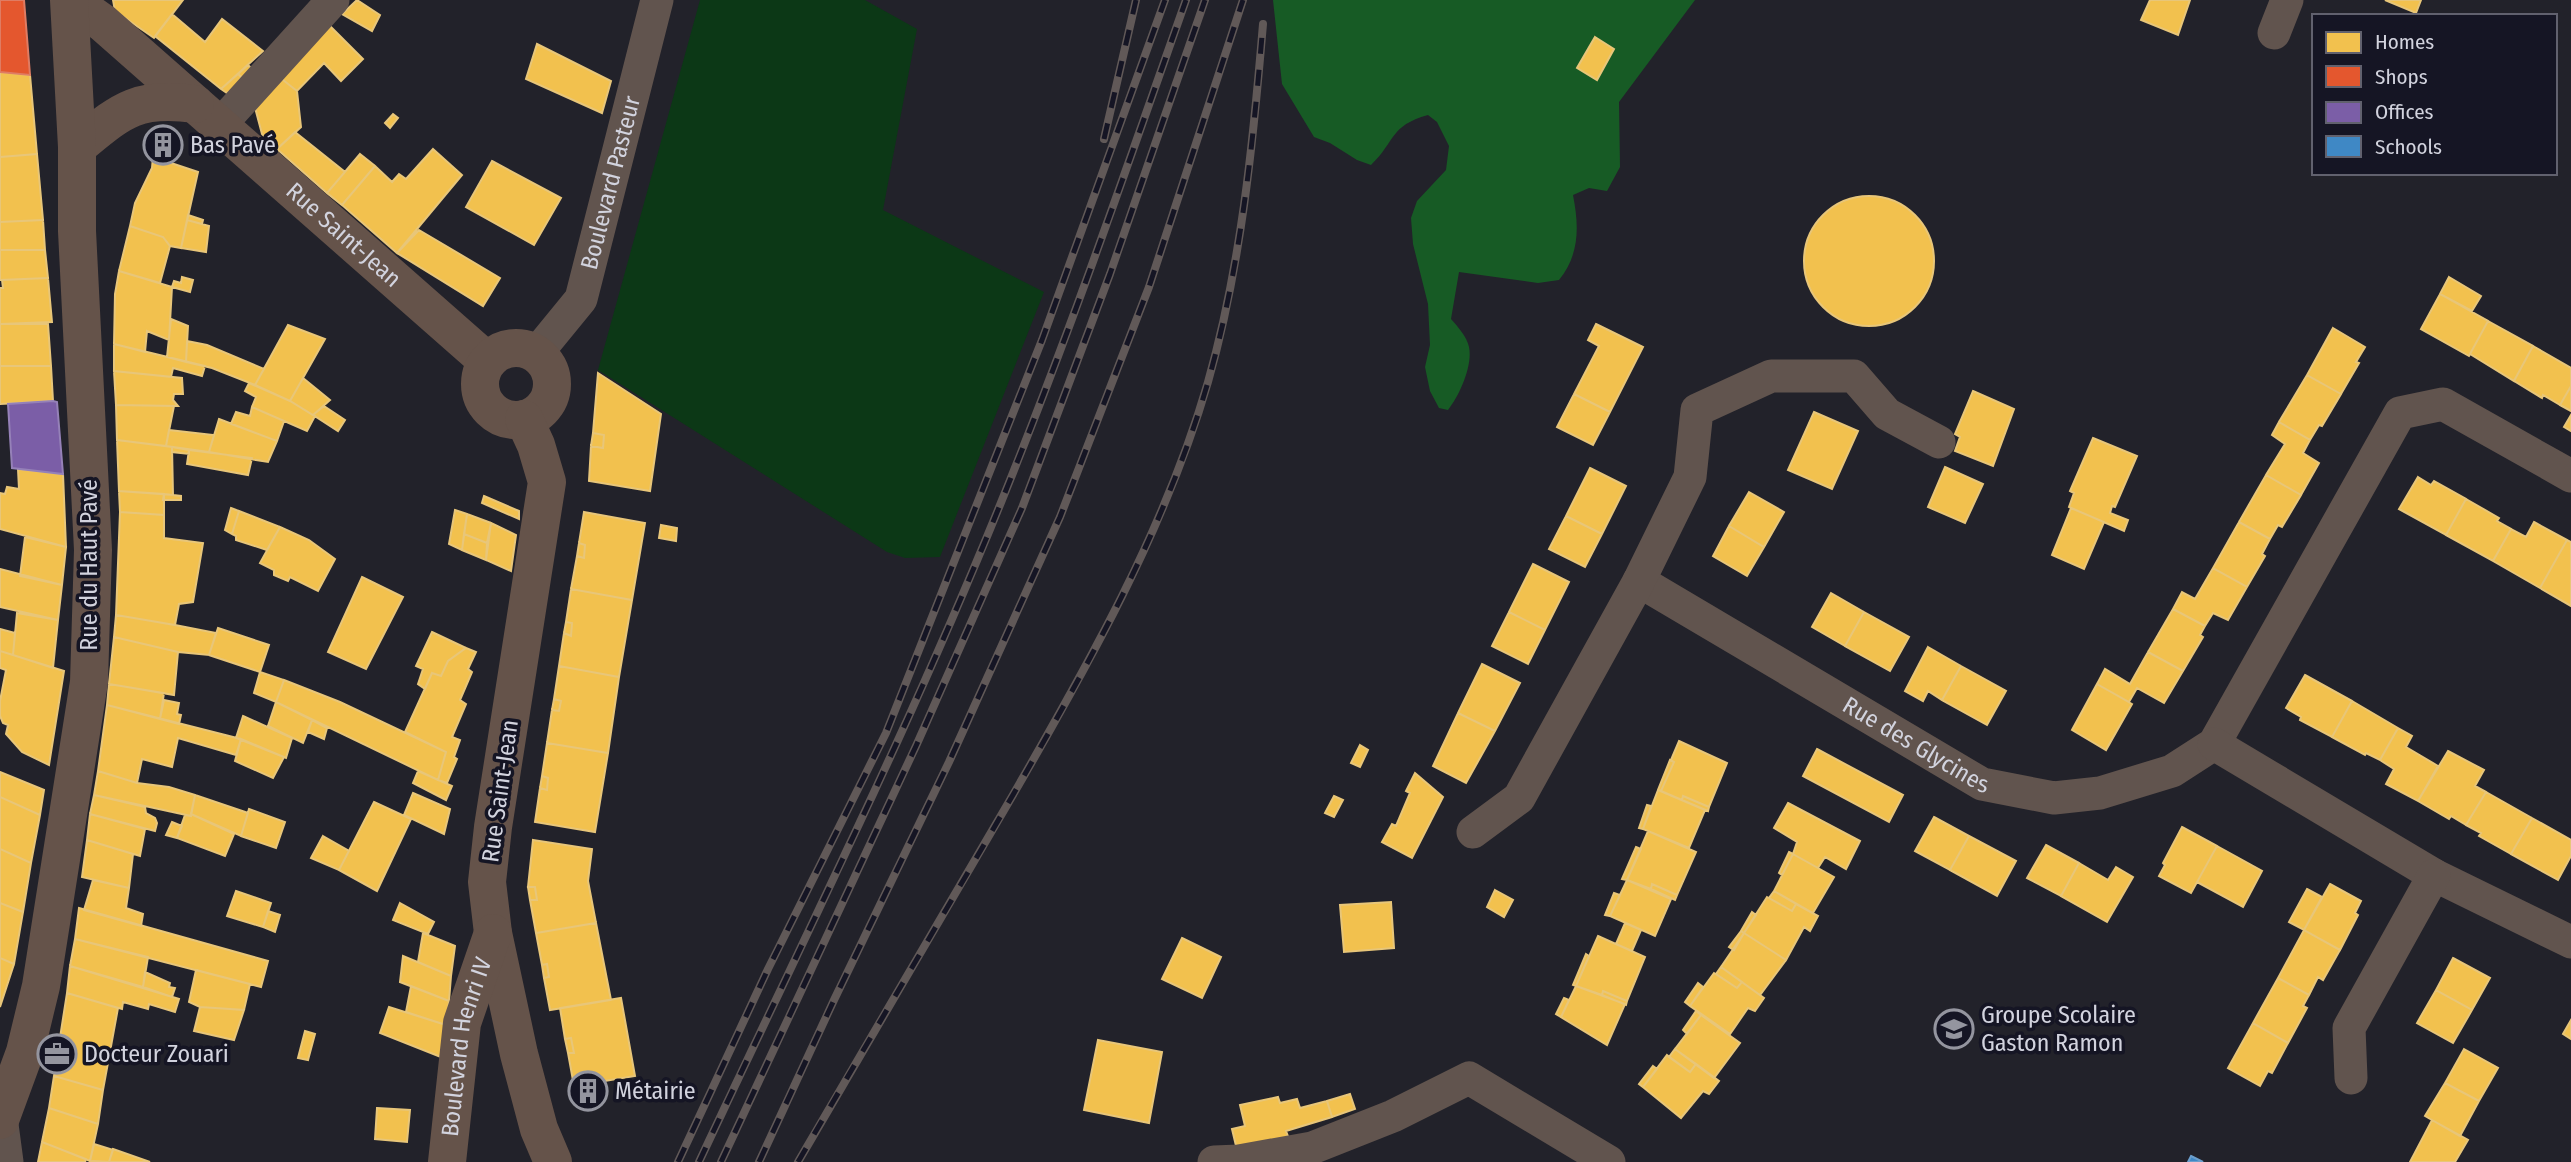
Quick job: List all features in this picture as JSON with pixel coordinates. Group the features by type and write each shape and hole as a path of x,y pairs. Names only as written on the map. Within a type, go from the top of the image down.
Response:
{"street":[{"name":"Rue Saint-Jean","path":"70,0 103,23 487,361"},
{"name":"Rue du Haut Pavé","path":"1,1119 25,1052 41,986 89,682 93,550 77,231 77,147 70,0"},
{"path":"77,147 127,108 166,100 207,115 332,0"},
{"name":"Boulevard Pasteur","path":"536,354 581,299 657,0"},
{"path":"2274,33 2287,0"},
{"path":"508,348 523,348 536,354 547,364 552,378 551,394 545,407 524,419 506,420 494,414 485,404 480,391 480,378 487,361 508,348"},
{"path":"1473,832 1519,798 1639,581 1690,477 1697,410 1771,376 1854,376 1887,414 1939,442"},
{"name":"Rue des Glycines","path":"1639,581 1982,784 2054,798 2100,793 2172,771 2214,744 2400,413 2443,404 2571,476"},
{"name":"Rue Saint-Jean","path":"524,419 536,444 547,482 493,827 487,882 493,933 519,1054 539,1129 553,1162"},
{"path":"2214,744 2434,875 2571,942"},
{"path":"2351,1078 2349,1028 2434,875"},
{"name":"Boulevard Henri IV","path":"447,1162 462,1023 493,933"},
{"path":"1214,1162 1240,1161 1312,1148 1393,1116 1469,1078 1609,1162"},
{"path":"1,1119 7,1162"}],"green space":[{"path":"700,0 865,0 917,29 883,210 1044,292 940,557 905,558 887,552 598,370"},
{"path":"1273,0 1695,0 1619,102 1620,167 1607,191 1589,188 1573,195 1576,239 1571,260 1559,280 1538,283 1459,272 1451,319 1462,332 1470,355 1464,380 1448,410 1439,408 1430,391 1425,367 1430,345 1428,304 1413,244 1411,218 1417,201 1446,170 1449,146 1437,122 1428,115 1399,129 1371,165 1314,137 1282,84"}],"building: Homes":[{"path":"113,0 183,0 154,38 115,11"},
{"path":"357,0 380,15 372,31 342,14"},
{"path":"2150,0 2190,0 2178,35 2141,20"},
{"path":"2385,0 2421,0 2416,13"},
{"path":"172,14 205,42 222,19 263,51 221,89 155,36"},
{"path":"329,25 363,59 341,81 324,63 297,91 278,76"},
{"path":"1595,37 1614,49 1597,80 1577,68"},
{"path":"537,44 611,81 602,113 526,79"},
{"path":"248,65 256,73 247,82 238,74"},
{"path":"0,72 30,75 37,154 0,157"},
{"path":"238,74 248,83 227,93 221,89"},
{"path":"278,76 297,91 301,127 277,149 262,134 253,100"},
{"path":"393,114 398,118 390,128 385,123"},
{"path":"295,132 345,172 327,193 277,149"},
{"name":"Bas Pavé","path":"160,134 173,138 167,157 153,152"},
{"path":"433,149 462,175 397,253 342,205 375,166 392,182 399,174 406,179"},
{"path":"37,154 43,220 0,222 0,157"},
{"path":"360,154 375,166 342,205 327,193"},
{"path":"153,157 198,172 181,248 170,246 163,237 130,226 135,203 152,168"},
{"path":"492,161 561,198 534,245 466,207"},
{"path":"1869,196 1894,201 1915,215 1929,236 1934,261 1929,286 1915,307 1894,321 1869,326 1844,321 1823,307 1809,286 1804,261 1809,236 1823,215 1844,201"},
{"path":"188,215 203,220 202,224 187,220"},
{"path":"43,220 45,250 0,250 0,222"},
{"path":"187,220 209,226 206,252 181,248"},
{"path":"130,226 163,237 170,246 160,283 119,271"},
{"path":"419,230 500,278 483,306 397,253"},
{"path":"0,250 45,250 48,278 0,280"},
{"path":"119,271 172,287 169,340 147,331 145,352 114,344 115,294"},
{"path":"182,277 193,280 190,292 172,287 174,281 181,283"},
{"path":"2449,277 2481,296 2472,311 2440,294"},
{"path":"48,278 52,322 0,324 2,280"},
{"path":"2440,294 2488,321 2469,356 2421,329"},
{"path":"171,319 188,326 186,362 167,357"},
{"path":"2488,321 2533,346 2514,381 2470,354"},
{"path":"0,324 48,324 51,366 0,366"},
{"path":"1596,324 1643,347 1610,412 1574,394 1599,346 1588,340"},
{"path":"288,325 325,339 290,401 255,385"},
{"path":"2333,328 2365,347 2341,394 2307,375"},
{"path":"187,341 207,345 264,369 255,385 212,368 186,362"},
{"path":"114,344 205,366 202,376 173,368 171,377 114,371"},
{"path":"2533,346 2571,368 2571,386 2560,405 2543,395 2542,398 2514,381"},
{"path":"0,366 51,366 53,401 0,404"},
{"path":"114,371 182,378 183,394 174,394 173,400 178,406 116,405"},
{"path":"598,373 661,414 650,491 589,481 591,446 603,448 604,435 593,433"},
{"path":"2307,375 2341,394 2322,426 2319,425 2310,440 2279,422"},
{"path":"303,378 330,400 313,415 290,401"},
{"path":"249,383 290,401 315,416 307,431 252,407 256,397 245,391"},
{"path":"2571,386 2571,411 2560,405"},
{"path":"1973,391 2014,409 1993,466 1955,451 1960,437 1955,434"},
{"path":"1574,394 1610,412 1593,445 1557,427"},
{"path":"116,405 174,406 166,446 117,440"},
{"path":"324,406 345,420 338,431 313,415"},
{"path":"252,407 284,421 277,441 231,424 236,412 250,416"},
{"path":"1814,412 1858,431 1832,489 1788,470"},
{"path":"2571,415 2571,431 2564,427"},
{"path":"219,419 277,441 268,462 209,452"},
{"path":"2279,422 2310,440 2303,453 2319,463 2301,495 2266,475 2285,444 2272,435"},
{"path":"169,430 214,435 209,452 166,446"},
{"path":"593,433 604,435 603,448 591,446"},
{"path":"2093,438 2137,456 2110,513 2128,520 2124,531 2069,507 2074,493 2070,491"},
{"path":"117,440 172,447 173,495 119,491"},
{"path":"172,447 189,450 189,454 172,452"},
{"path":"189,450 252,458 248,475 187,464"},
{"path":"1945,467 1983,484 1965,523 1928,507"},
{"path":"1590,468 1626,486 1602,534 1566,516"},
{"path":"18,469 63,474 66,547 0,529 0,493 5,494 7,487 19,489"},
{"path":"2266,475 2301,495 2282,527 2278,525 2270,539 2239,522"},
{"path":"2418,477 2431,485 2434,481 2466,499 2446,535 2399,509"},
{"path":"119,491 164,494 164,515 120,512"},
{"path":"1749,492 1784,512 1764,547 1729,526"},
{"path":"164,494 181,496 181,500 163,500"},
{"path":"484,496 519,511 519,519 482,503"},
{"path":"2466,499 2499,518 2497,521 2511,529 2493,561 2446,535"},
{"path":"231,508 239,511 232,534 225,530"},
{"path":"2071,508 2104,522 2084,569 2052,555"},
{"path":"455,510 467,514 462,550 449,544"},
{"path":"239,511 280,527 267,550 236,540 236,536 232,534"},
{"path":"120,512 164,515 164,538 203,543 193,602 179,604 175,625 116,615"},
{"path":"584,512 645,523 632,600 571,589 577,556 584,558 585,545 579,543"},
{"path":"467,514 491,523 487,543 464,534"},
{"path":"1566,516 1602,534 1585,567 1549,549"},
{"path":"2239,522 2270,539 2262,554 2265,556 2247,587 2213,568"},
{"path":"2534,522 2567,540 2540,588 2493,561 2511,529 2526,537"},
{"path":"491,523 516,535 511,571 486,560"},
{"path":"661,525 677,528 676,541 659,538"},
{"path":"1729,526 1764,547 1747,576 1713,556"},
{"path":"280,527 309,540 335,559 318,591 290,577 288,581 274,575 274,570 260,563"},
{"path":"464,534 487,543 486,560 462,550"},
{"path":"25,537 66,547 62,585 20,576"},
{"path":"2567,540 2571,542 2571,606 2540,588"},
{"path":"579,543 585,545 584,558 577,556"},
{"path":"1533,564 1569,582 1545,630 1509,612"},
{"path":"2213,568 2247,587 2228,620 2213,613 2205,626 2173,609 2182,592 2195,599"},
{"path":"0,569 62,585 58,620 0,607"},
{"path":"362,577 403,597 366,669 328,652"},
{"path":"571,589 632,600 619,677 559,666 564,633 571,636 572,623 566,622"},
{"path":"1831,593 1864,612 1845,646 1812,627"},
{"path":"2173,609 2205,626 2200,635 2203,637 2183,671 2148,652"},
{"path":"1509,612 1545,630 1528,664 1492,646"},
{"path":"1864,612 1909,637 1890,671 1845,646"},
{"path":"17,613 58,620 53,668 13,655"},
{"path":"116,615 216,633 209,655 178,652 114,637"},
{"path":"566,622 572,623 571,636 564,633"},
{"path":"218,628 269,645 260,672 209,655"},
{"path":"0,629 15,633 13,655 0,651"},
{"path":"432,632 466,648 448,661 441,676 432,673 425,689 418,684 423,669 416,666"},
{"path":"114,637 178,652 174,695 109,684"},
{"path":"1928,647 1961,666 1942,700 1928,691 1923,701 1905,691"},
{"path":"466,648 476,652 468,669 472,672 460,700 466,704 452,737 460,740 454,757 457,759 447,783 438,780 446,752 405,732 432,673 441,676 448,661"},
{"path":"0,651 64,671 49,765 22,752 6,734 8,725 3,723 0,716 6,670 0,668"},
{"path":"2148,652 2183,671 2164,703 2137,688 2129,702 2097,684 2105,669 2130,684"},
{"path":"1482,664 1520,683 1495,731 1458,713"},
{"path":"559,666 619,677 608,753 547,743 552,710 559,711 561,701 554,699"},
{"path":"1961,666 2006,691 1987,725 1942,700"},
{"path":"260,672 284,680 276,702 254,693"},
{"path":"2305,675 2352,701 2332,737 2300,720 2301,717 2286,708"},
{"path":"284,680 340,702 446,752 438,780 276,702"},
{"path":"109,684 164,693 160,719 107,705"},
{"path":"2097,684 2132,704 2106,750 2072,730"},
{"path":"554,699 561,701 559,711 552,710"},
{"path":"164,700 179,703 179,724 160,719"},
{"path":"2352,701 2398,728 2380,760 2332,737"},
{"path":"276,702 312,720 303,743 268,726"},
{"path":"107,705 241,739 236,755 178,738 172,767 142,759 137,783 98,771"},
{"path":"1458,713 1495,731 1466,783 1433,766"},
{"path":"243,716 292,738 286,758 236,738"},
{"path":"312,720 327,728 324,739 308,732"},
{"path":"2398,728 2412,736 2406,747 2438,766 2418,801 2386,784 2394,769 2380,760"},
{"path":"241,739 284,757 273,778 235,761"},
{"path":"1679,741 1727,763 1709,807 1683,796 1682,800 1661,791 1674,762 1671,760"},
{"path":"547,743 608,753 595,832 535,822 540,788 547,790 548,778 542,776"},
{"path":"1360,745 1368,750 1360,767 1351,763"},
{"path":"1817,749 1903,795 1889,822 1803,776"},
{"path":"2448,751 2484,770 2475,786 2486,792 2466,825 2451,816 2449,819 2418,801"},
{"path":"1670,760 1674,762 1661,791 1658,790"},
{"path":"98,771 137,783 169,787 195,795 191,816 94,795"},
{"path":"418,771 452,786 446,800 413,783"},
{"path":"0,772 44,790 40,815 0,797"},
{"path":"1415,773 1443,797 1412,858 1382,842 1392,824 1396,826 1410,793 1406,791"},
{"path":"542,776 548,778 547,790 540,788"},
{"path":"1658,790 1705,810 1689,848 1643,829"},
{"path":"2486,792 2532,818 2511,854 2479,836 2481,833 2466,825"},
{"path":"413,793 450,809 444,834 404,815"},
{"path":"94,795 145,807 146,813 155,818 155,831 90,814"},
{"path":"195,795 248,813 241,836 191,814"},
{"path":"1334,796 1343,800 1334,817 1325,813"},
{"path":"1683,796 1709,807 1708,811 1682,800"},
{"path":"0,797 40,815 31,863 0,849"},
{"path":"374,802 411,819 377,891 339,870"},
{"path":"1788,803 1860,841 1846,869 1825,857 1818,868 1793,854 1797,842 1774,828"},
{"path":"1647,805 1651,806 1643,829 1639,828"},
{"path":"249,809 285,822 276,848 241,836"},
{"path":"90,814 145,829 140,856 87,840"},
{"path":"191,814 234,834 225,856 177,838 185,815"},
{"path":"1934,817 1969,836 1950,870 1915,851"},
{"path":"2532,818 2571,840 2571,856 2558,880 2511,854"},
{"path":"172,822 182,826 177,838 166,835"},
{"path":"2182,827 2217,846 2191,893 2159,876"},
{"path":"1648,831 1696,852 1677,895 1652,884 1651,889 1627,880"},
{"path":"323,836 349,851 339,870 311,858"},
{"path":"1969,836 2016,861 1997,896 1950,870"},
{"path":"87,840 133,854 129,888 82,877"},
{"path":"533,840 592,849 588,881 596,923 536,933 530,900 537,900 535,887 528,887"},
{"path":"2046,845 2079,863 2061,896 2027,878"},
{"path":"2217,846 2262,871 2243,907 2197,882"},
{"path":"1636,847 1641,849 1627,880 1622,879"},
{"path":"0,849 31,863 23,912 0,903"},
{"path":"1789,852 1793,854 1782,875 1779,873"},
{"path":"1793,854 1834,877 1813,913 1774,891"},
{"path":"2079,863 2108,880 2116,867 2133,877 2107,922 2061,896"},
{"path":"93,880 129,888 126,908 143,914 141,926 84,910"},
{"path":"1627,880 1671,899 1655,936 1610,916"},
{"path":"1652,884 1677,895 1675,900 1651,889"},
{"path":"2330,884 2361,901 2355,913 2358,915 2340,950 2304,930"},
{"path":"528,887 535,887 537,900 530,900"},
{"path":"2307,889 2322,897 2304,930 2289,922"},
{"path":"1495,890 1513,900 1504,917 1487,907"},
{"path":"236,891 271,903 263,927 227,916"},
{"path":"1774,891 1796,904 1792,911 1769,898"},
{"path":"1614,893 1620,895 1610,916 1605,915"},
{"path":"1767,897 1792,911 1796,904 1818,916 1810,931 1804,927 1786,960 1744,933"},
{"path":"1391,902 1394,948 1344,952 1340,905"},
{"path":"0,903 23,912 14,964 0,958"},
{"path":"400,903 434,922 428,934 393,920"},
{"path":"79,908 268,961 261,987 75,939"},
{"path":"268,911 280,915 275,932 263,927"},
{"path":"1752,912 1756,915 1744,933 1741,931"},
{"path":"596,923 611,1000 550,1010 544,978 549,977 547,964 542,965 536,933"},
{"path":"1625,923 1641,930 1632,951 1616,944"},
{"path":"2304,930 2340,950 2323,980 2318,977 2309,995 2278,978"},
{"path":"1741,931 1744,933 1734,950 1729,947"},
{"path":"423,933 455,946 451,976 418,962"},
{"path":"1744,933 1786,960 1760,995 1721,967"},
{"path":"1598,936 1645,957 1627,1001 1603,991 1602,995 1576,986"},
{"path":"1182,938 1221,957 1202,998 1162,979"},
{"path":"75,939 148,957 143,987 70,966"},
{"path":"1586,954 1589,956 1576,986 1573,985"},
{"path":"403,956 451,976 449,1001 400,982"},
{"path":"0,958 14,964 0,1007"},
{"path":"2453,958 2490,978 2472,1010 2436,990"},
{"path":"547,964 549,977 544,978 542,965"},
{"path":"70,966 179,999 175,1012 149,1004 148,1009 123,1002 122,1009 67,993"},
{"path":"1721,967 1742,982 1737,988 1716,974"},
{"path":"196,970 250,984 244,1010 200,1007 189,1002"},
{"path":"145,972 170,983 169,987 175,988 172,997 143,987"},
{"path":"1714,973 1737,988 1742,982 1764,998 1755,1011 1748,1008 1730,1034 1690,1006"},
{"path":"2278,978 2309,995 2303,1006 2307,1008 2288,1043 2253,1023"},
{"path":"1698,983 1703,987 1690,1006 1685,1002"},
{"path":"411,986 449,1001 446,1025 406,1012"},
{"path":"1576,986 1625,1004 1607,1045 1561,1017"},
{"path":"2436,990 2472,1010 2453,1043 2417,1023"},
{"path":"1603,991 1627,1001 1626,1005 1602,995"},
{"path":"67,993 118,1008 103,1090 54,1076"},
{"path":"621,998 635,1076 574,1086 568,1053 574,1053 571,1038 565,1039 560,1008"},
{"path":"1564,998 1569,1000 1561,1017 1556,1014"},
{"path":"200,1007 244,1010 234,1040 194,1031"},
{"path":"389,1007 446,1025 441,1057 380,1033"},
{"path":"1696,1011 1701,1015 1687,1034 1683,1030"},
{"path":"1701,1015 1740,1043 1714,1078 1675,1049"},
{"path":"2571,1020 2571,1039 2563,1034"},
{"path":"2253,1023 2288,1043 2272,1073 2268,1071 2260,1086 2228,1068"},
{"path":"305,1031 315,1034 308,1060 298,1058"},
{"path":"571,1038 574,1053 568,1053 565,1039"},
{"path":"1098,1040 1162,1052 1149,1123 1084,1110"},
{"path":"1675,1049 1696,1064 1690,1072 1669,1057"},
{"path":"2464,1049 2498,1068 2479,1101 2445,1083"},
{"path":"1667,1055 1690,1072 1696,1064 1719,1081 1709,1094 1703,1091 1681,1118 1643,1087"},
{"path":"1653,1066 1657,1069 1643,1087 1639,1084"},
{"path":"54,1076 103,1090 98,1124 49,1108"},
{"name":"Métairie","path":"598,1081 601,1095 578,1101 575,1086"},
{"path":"2445,1083 2479,1101 2460,1136 2425,1116"},
{"path":"1350,1094 1355,1109 1332,1117 1327,1101"},
{"path":"1278,1097 1280,1103 1297,1099 1300,1108 1327,1101 1332,1117 1286,1131 1289,1139 1237,1150 1232,1129 1245,1126 1240,1105"},
{"path":"49,1108 98,1124 90,1161 42,1142"},
{"path":"377,1108 410,1110 407,1142 375,1139"},
{"path":"2432,1120 2468,1140 2455,1162 2410,1162"},
{"path":"42,1142 86,1159 85,1162 38,1162"},
{"path":"94,1144 113,1150 109,1162 90,1161"},
{"path":"113,1149 150,1162 109,1162"}],"building: Shops":[{"path":"0,0 24,0 30,75 0,72"}],"building: Offices":[{"path":"57,402 63,474 12,468 8,404"}],"building: Schools":[{"path":"2191,1156 2203,1162 2188,1162"}],"railway":[{"path":"1104,139 1136,0"},
{"path":"678,1162 768,969 886,733 1042,340 1165,0"},
{"path":"699,1162 855,833 967,584 1051,376 1186,0"},
{"path":"721,1162 916,746 1022,508 1110,274 1205,0"},
{"path":"759,1162 949,762 1060,517 1149,287 1243,0"},
{"path":"798,1162 1067,699 1122,597 1170,491 1208,382 1229,294 1250,159 1263,24"}],"place":[{"name":"Bas Pavé","path":"163,145"},
{"name":"Groupe Scolaire Gaston Ramon","path":"1954,1029"},
{"name":"Docteur Zouari","path":"57,1054"},
{"name":"Métairie","path":"588,1091"}]}
